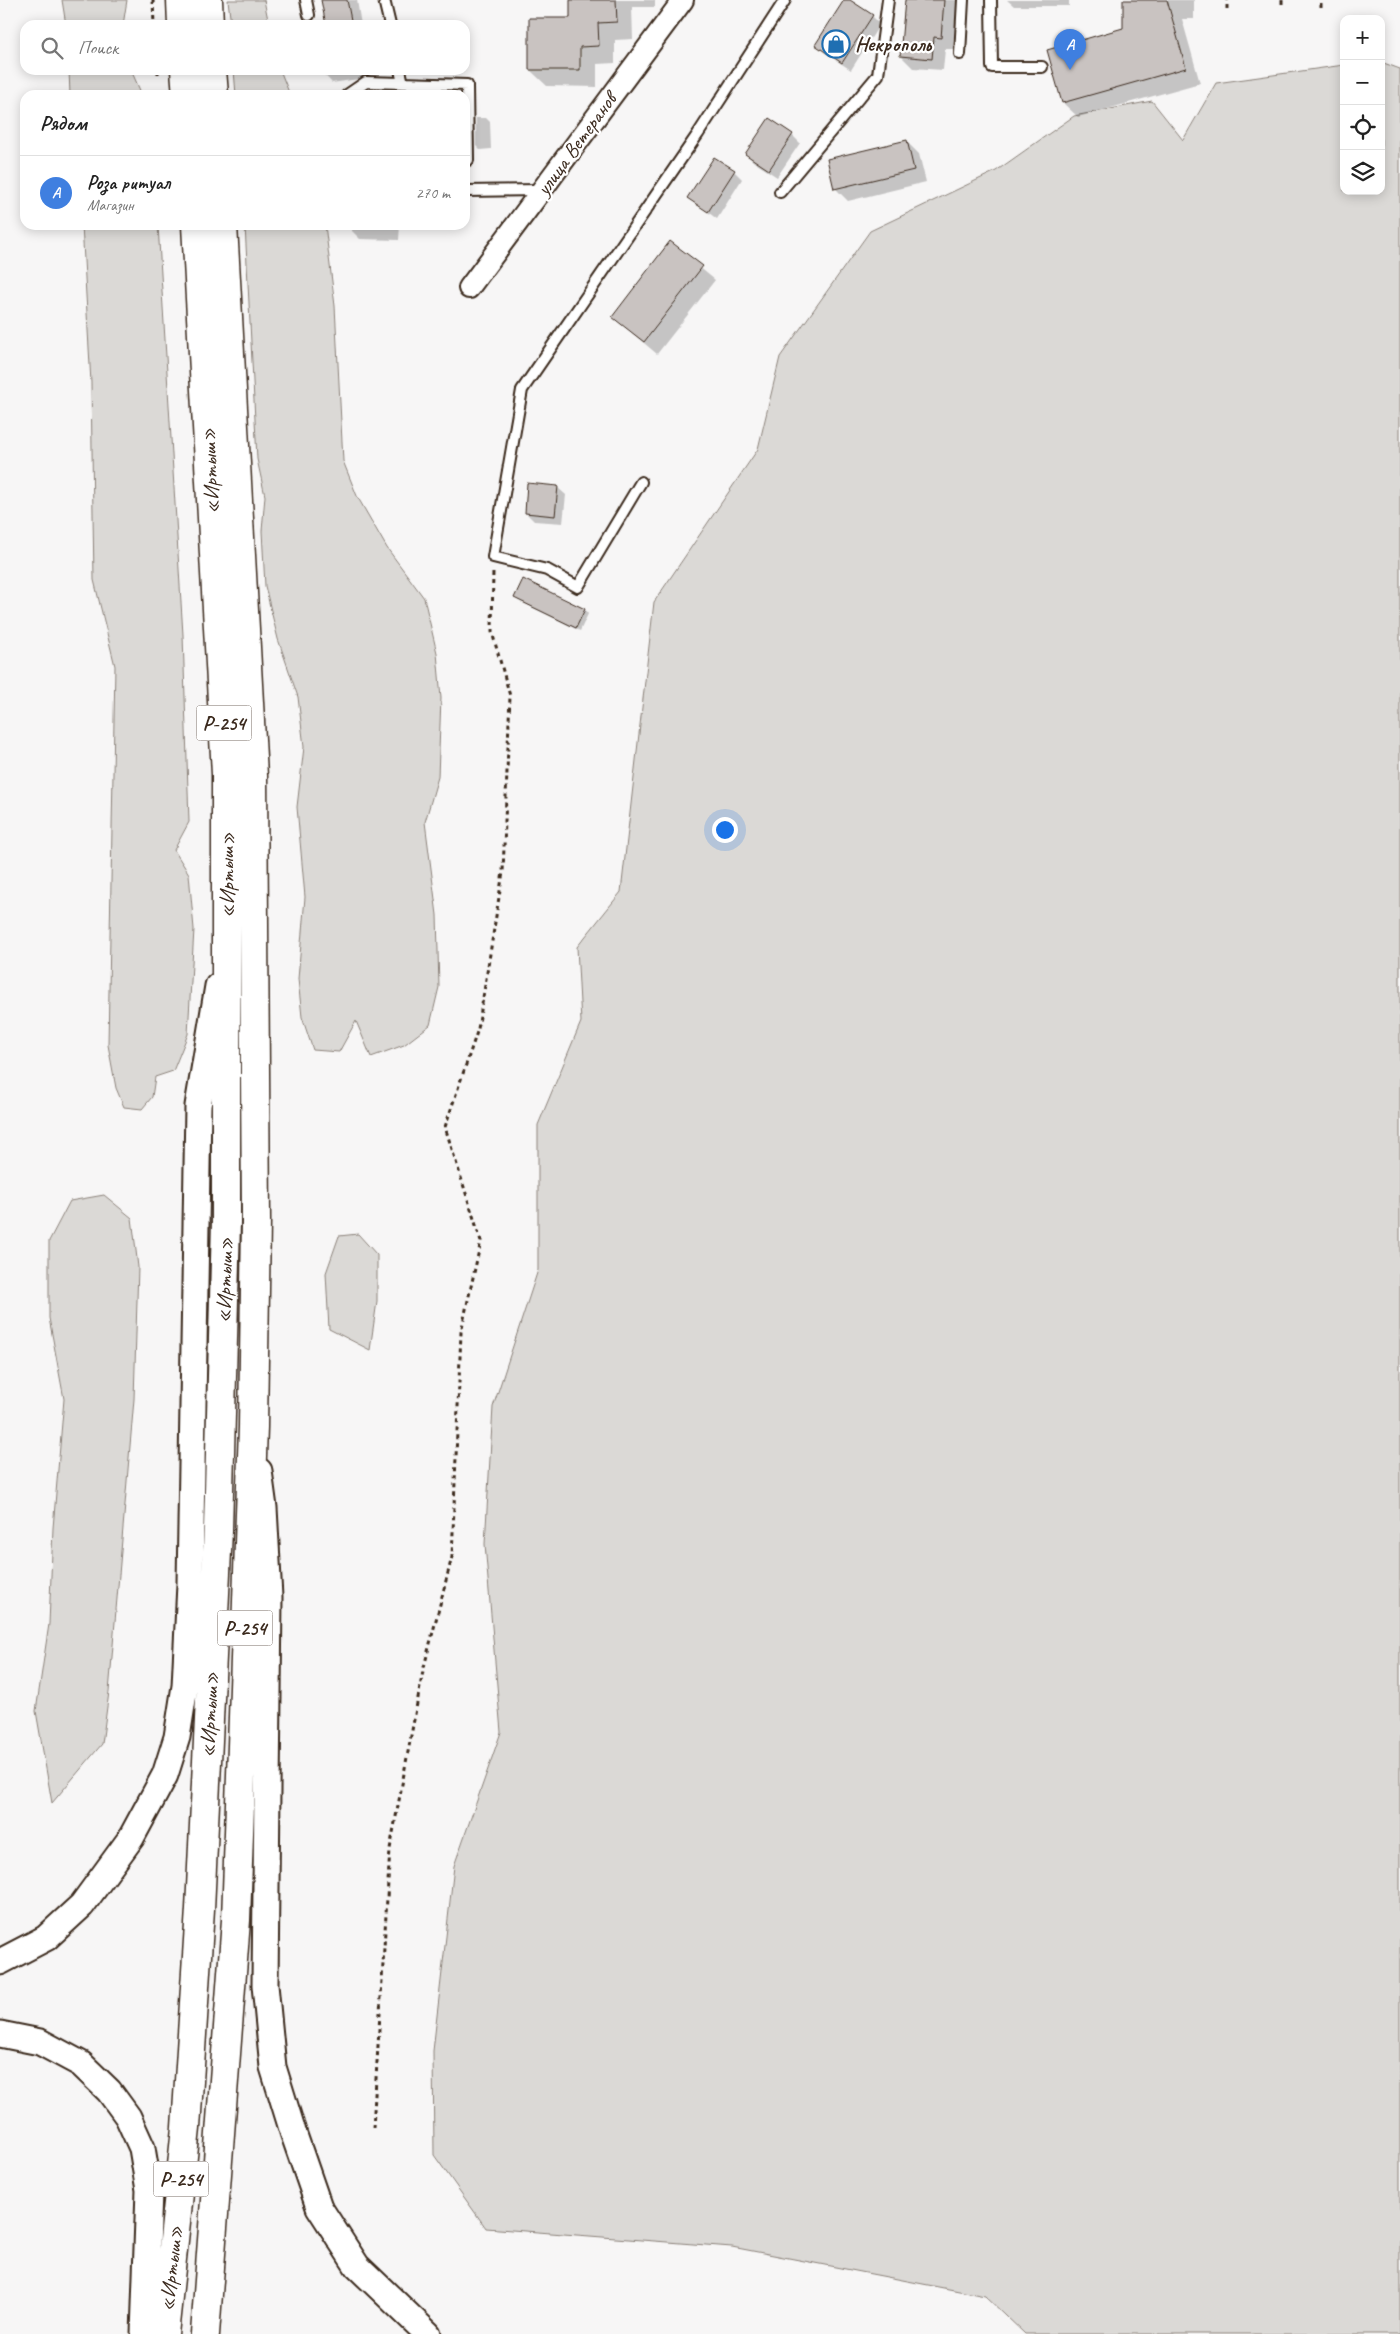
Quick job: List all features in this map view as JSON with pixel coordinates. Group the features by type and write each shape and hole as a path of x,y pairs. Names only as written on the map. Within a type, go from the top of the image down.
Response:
{"highway":[{"path":"181,0 182,20"},
{"path":"208,0 209,20"},
{"path":"186,75 187,90"},
{"path":"212,75 214,90"},
{"name":"«Иртыш»","path":"164,2334 186,2128 200,1909 218,1530 226,1222 226,774 196,230"},
{"name":"«Иртыш»","path":"205,2334 236,1920 253,1427 256,1220 253,776 223,230"}],"street":[{"name":"улица Ветеранов","path":"469,288 683,0"},
{"path":"0,1962 46,1938 82,1905 131,1838 164,1775 177,1737 185,1686 190,1584 198,1106 227,942"},
{"path":"253,1427 264,1508 269,1597 265,1985 273,2067 319,2207 357,2266 428,2334"},
{"path":"0,2034 40,2042 80,2064 109,2091 128,2117 142,2148 149,2190 144,2334"}],"lane":[{"path":"306,0 309,15"},
{"path":"384,0 389,20"},
{"path":"641,482 578,587 547,570 493,557 522,390 698,134 785,0"},
{"path":"780,192 878,75 888,0"},
{"path":"960,54 963,0"},
{"path":"991,0 992,67 1042,67"},
{"path":"401,75 403,82"},
{"path":"355,90 366,82 467,85 467,90"},
{"path":"470,191 543,190"}],"path":[{"path":"152,0 154,20"},
{"path":"1227,0 1227,9"},
{"path":"1282,0 1282,8"},
{"path":"1321,0 1321,7"},
{"path":"373,2128 390,1849 423,1671 452,1556 462,1332 481,1241 445,1127 478,1029 503,872 510,696 492,632 493,557"}],"shaded area":[{"path":"62,0 127,0 124,20 65,20"},
{"path":"228,0 264,0 268,20 230,20"},
{"path":"1385,63 1400,69 1400,2334 1025,2334 985,2296 732,2247 486,2228 434,2155 433,2051 454,1866 501,1732 485,1544 493,1407 538,1270 538,1125 581,1022 577,947 621,892 654,602 758,449 780,357 870,231 996,171 1074,116 1152,101 1183,140 1216,83 1340,66 1340,195 1385,195"},
{"path":"69,75 133,75 140,90 70,90"},
{"path":"234,75 282,75 288,90 236,90"},
{"path":"82,230 158,230 183,635 189,822 174,850 189,874 194,929 188,1034 173,1071 155,1077 152,1097 142,1109 124,1107 116,1088 108,1045 115,666 94,580 91,383"},
{"path":"245,230 326,230 335,306 343,461 357,496 387,548 424,598 437,653 441,698 438,777 425,822 437,915 439,987 430,1025 404,1045 371,1057 356,1021 339,1052 313,1050 302,1017 298,979 305,897 297,807 304,747 298,697 278,639 265,586 262,531 265,496 257,459"},
{"path":"104,1195 132,1218 138,1267 134,1399 109,1692 102,1744 52,1803 36,1711 49,1624 53,1528 64,1399 49,1318 49,1241 70,1201"},
{"path":"358,1234 377,1255 377,1301 370,1350 329,1329 326,1273 339,1236"}],"building":[{"path":"321,0 347,0 351,20 325,20"},
{"path":"570,0 616,0 617,22 598,23 599,46 580,47 580,70 529,70 529,18 570,18"},
{"path":"844,0 850,0 873,15 842,63 815,45"},
{"path":"905,0 944,0 941,38 934,37 932,59 900,56"},
{"path":"1123,0 1167,0 1186,68 1062,103 1047,50 1123,28"},
{"path":"769,118 793,134 769,170 745,154"},
{"path":"907,140 914,170 834,189 827,159"},
{"path":"714,157 735,170 708,212 687,198"},
{"path":"670,241 703,266 644,342 612,317"},
{"path":"527,483 558,486 555,516 525,513"},
{"path":"523,579 585,609 576,628 514,598"}],"place":[{"name":"Некрополь","path":"836,44"},
{"name":"Роза ритуал","path":"1070,70"}]}
